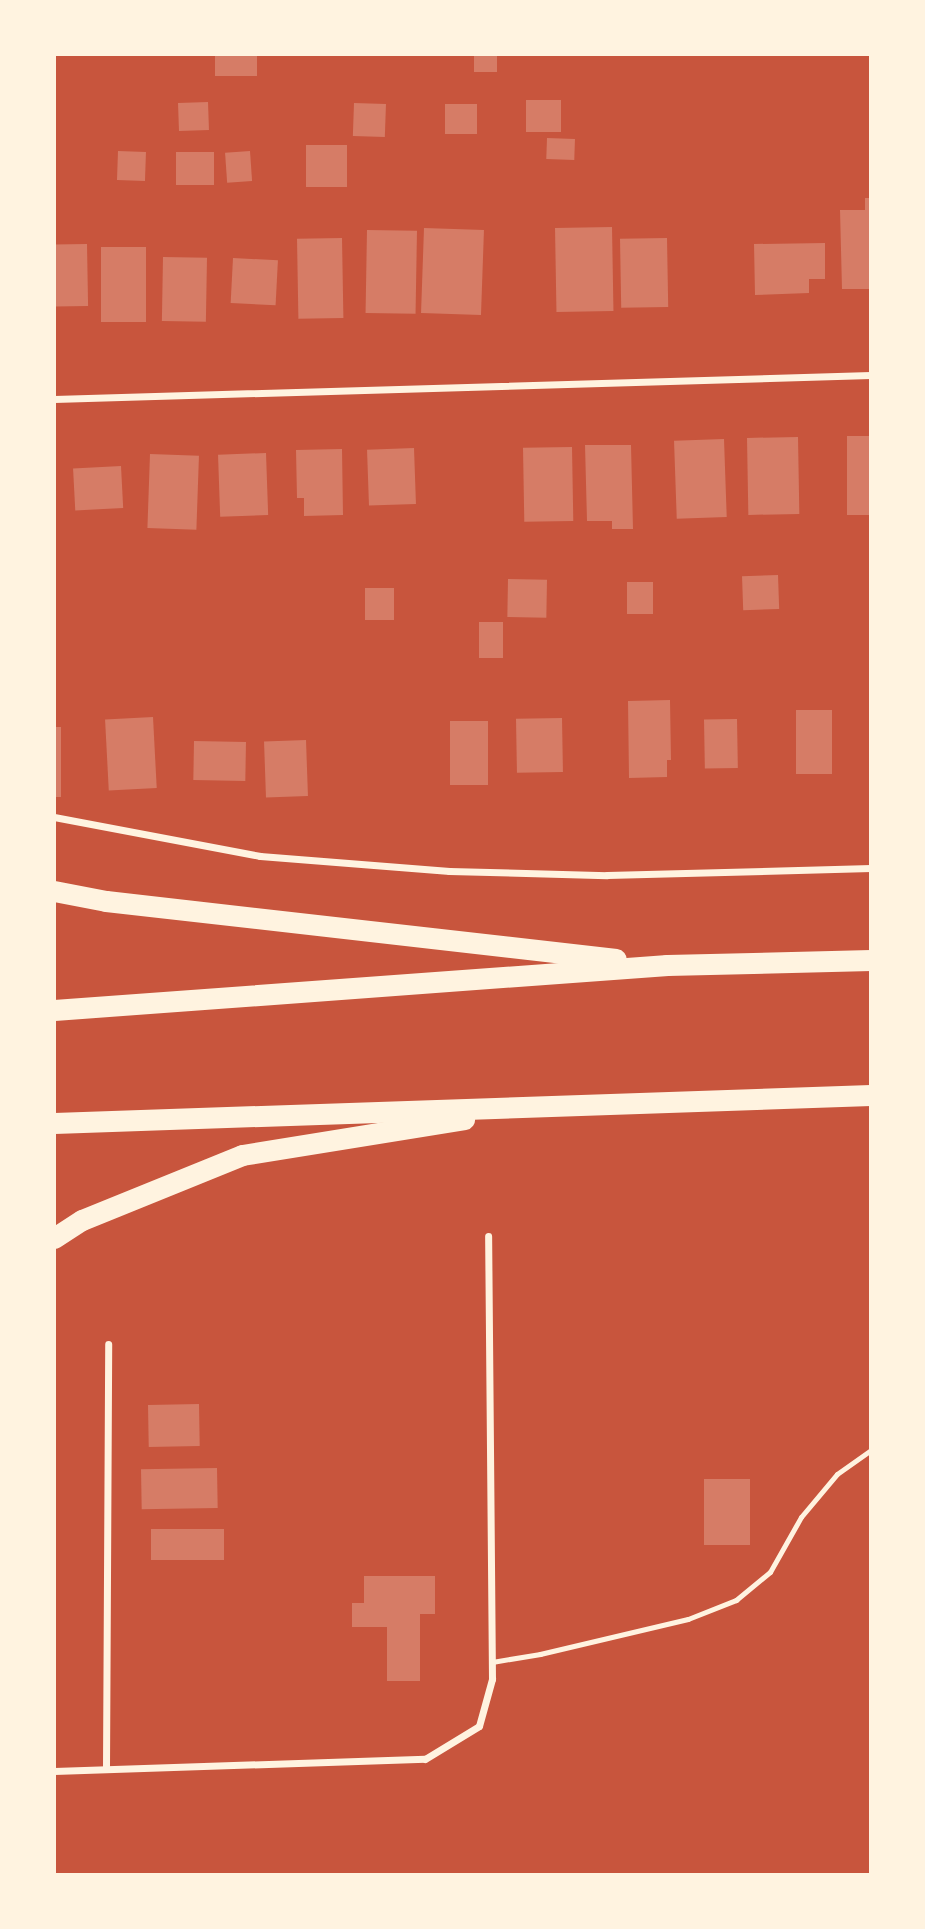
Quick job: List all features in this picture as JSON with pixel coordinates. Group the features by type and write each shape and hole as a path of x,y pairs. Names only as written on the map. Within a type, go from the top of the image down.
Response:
{"highway":[{"path":"54,891 106,901 667,965"},
{"path":"54,1010 667,965 871,960"},
{"path":"54,1123 871,1095"},
{"path":"54,1238 82,1220 242,1155 556,1104"}],"street":[{"path":"54,399 871,375"},
{"path":"54,817 260,856 449,871 607,876 871,868"},
{"path":"54,1771 425,1759 480,1726 492,1679 488,1236"},
{"path":"106,1768 108,1344"}],"lane":[{"path":"492,1661 540,1654 688,1619 736,1600 770,1572 801,1517 838,1474 871,1450"}],"building":[{"path":"215,54 257,54 257,76 215,76"},
{"path":"474,54 497,54 497,72 474,72"},
{"path":"526,100 561,100 561,132 526,132"},
{"path":"208,102 209,130 179,131 178,103"},
{"path":"354,103 386,104 385,137 353,136"},
{"path":"445,104 477,104 477,134 445,134"},
{"path":"547,138 575,139 574,160 546,159"},
{"path":"306,145 347,145 347,187 306,187"},
{"path":"118,151 146,152 145,181 117,180"},
{"path":"250,151 252,181 227,183 225,153"},
{"path":"176,152 214,152 214,185 176,185"},
{"path":"865,198 871,198 871,289 842,289 840,210 865,210"},
{"path":"612,227 613,311 556,312 555,228"},
{"path":"424,228 484,230 481,315 421,313"},
{"path":"367,230 417,231 416,314 366,313"},
{"path":"342,238 343,318 298,319 297,239"},
{"path":"667,238 668,307 621,308 620,239"},
{"path":"825,243 825,279 809,279 809,293 755,295 754,244"},
{"path":"87,244 88,306 55,307 54,245"},
{"path":"101,247 146,247 146,322 101,322"},
{"path":"163,257 207,258 206,322 162,321"},
{"path":"233,258 278,260 276,305 231,303"},
{"path":"847,436 871,436 871,515 847,515"},
{"path":"798,437 799,514 748,515 747,438"},
{"path":"724,439 727,517 677,519 674,441"},
{"path":"585,445 631,445 633,529 612,529 612,521 587,521"},
{"path":"572,447 573,521 524,522 523,448"},
{"path":"414,448 416,504 369,506 367,450"},
{"path":"342,449 343,515 304,516 304,498 297,498 296,450"},
{"path":"266,453 268,515 220,517 218,455"},
{"path":"150,454 199,456 196,530 147,528"},
{"path":"121,466 123,508 75,510 73,469"},
{"path":"778,575 779,609 743,610 742,576"},
{"path":"508,579 547,580 546,618 507,617"},
{"path":"627,582 653,582 653,614 627,614"},
{"path":"365,588 394,588 394,620 365,620"},
{"path":"479,622 503,622 503,658 479,658"},
{"path":"670,700 671,760 667,760 667,777 629,778 628,701"},
{"path":"796,710 832,710 832,774 796,774"},
{"path":"153,717 157,788 109,790 105,720"},
{"path":"562,718 563,772 517,773 516,719"},
{"path":"737,719 738,768 705,769 704,720"},
{"path":"450,721 488,721 488,785 450,785"},
{"path":"54,727 61,727 61,797 54,797"},
{"path":"306,740 308,796 266,797 264,741"},
{"path":"194,741 246,742 245,781 193,780"},
{"path":"199,1404 200,1446 149,1447 148,1405"},
{"path":"217,1468 218,1508 142,1509 141,1469"},
{"path":"704,1479 750,1479 750,1545 704,1545"},
{"path":"151,1529 224,1529 224,1560 151,1560"},
{"path":"364,1576 435,1576 435,1614 420,1614 420,1681 387,1681 387,1627 352,1627 352,1603 364,1603"}]}
